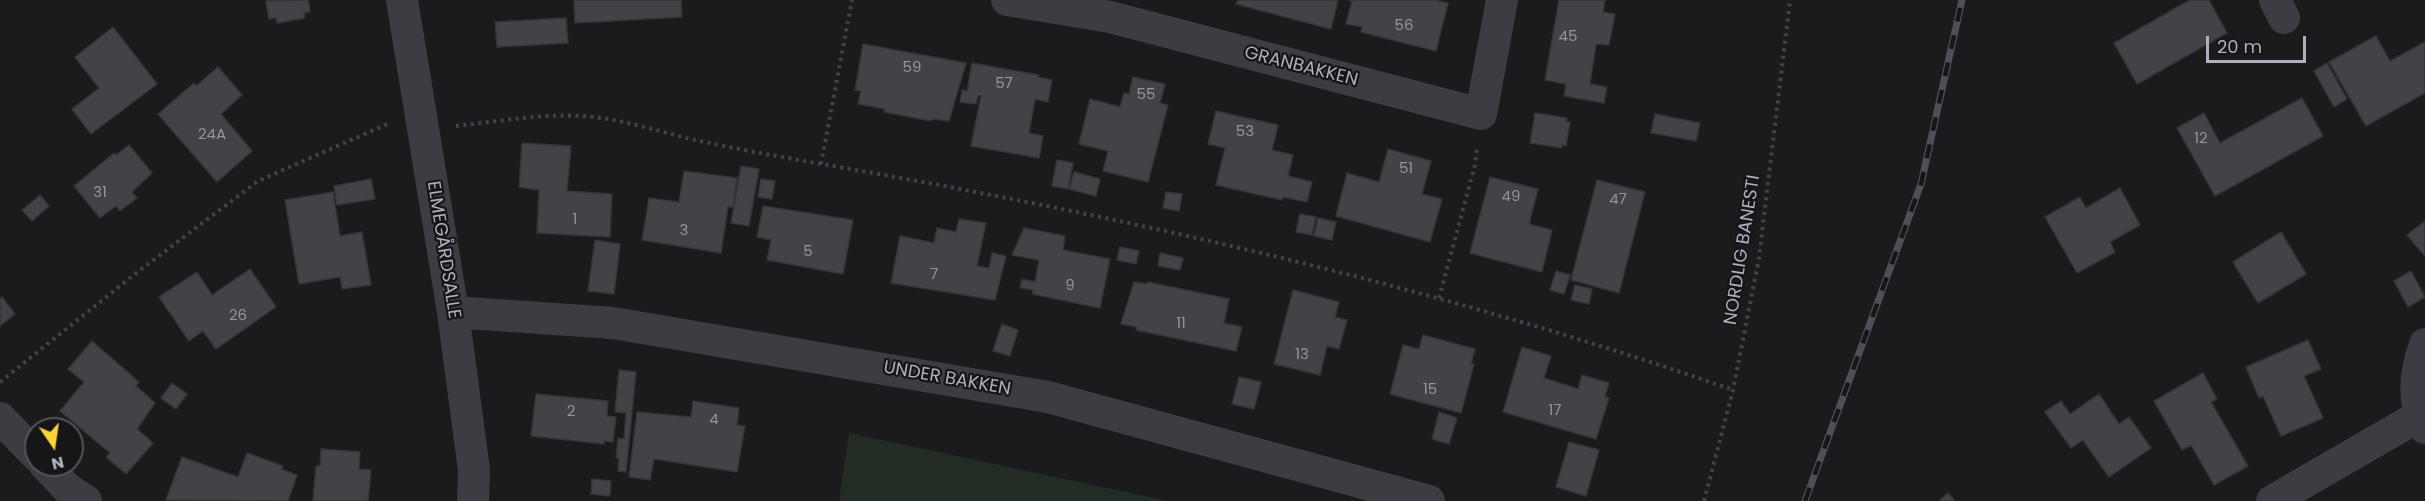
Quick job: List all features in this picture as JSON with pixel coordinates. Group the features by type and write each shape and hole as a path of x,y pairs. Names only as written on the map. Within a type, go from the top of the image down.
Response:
{"street":[{"name":"ELMEGÅRDSALLE","path":"402,0 453,312 474,470 473,501"},
{"name":"GRANBAKKEN","path":"1007,0 1110,17 1481,114 1502,0"},
{"name":"UNDER BAKKEN","path":"453,312 613,323 1048,397 1430,501"},
{"path":"2272,501 2422,422 2415,380 2425,344"},
{"path":"0,418 24,443"},
{"path":"57,477 69,490 86,501"}],"path":[{"path":"821,164 852,0"},
{"name":"NORDLIG BANESTI","path":"1704,501 1733,390 1759,258 1790,0"},
{"path":"0,382 135,274 258,181 385,125 424,129 551,116 600,118 732,148 995,194 1196,237 1439,298 1649,361 1733,390"},
{"path":"1439,298 1475,165"}],"shaded area":[{"path":"849,433 1168,501 839,501"}],"building":[{"path":"308,0 310,12 304,13 305,18 277,23 276,18 269,19 266,1"},
{"path":"574,0 681,0 682,17 575,23"},
{"path":"1238,0 1338,0 1331,29 1236,4"},
{"path":"1348,0 1434,0 1448,3 1436,51 1361,32 1362,27 1346,24 1352,1"},
{"path":"1559,0 1605,0 1603,12 1615,14 1609,45 1596,44 1590,84 1607,87 1604,103 1564,96 1566,84 1545,80"},
{"path":"2190,0 2209,0 2227,33 2137,84 2114,43"},
{"path":"566,18 568,43 497,47 495,22"},
{"path":"113,27 157,84 91,134 72,109 99,88 75,57"},
{"path":"2376,36 2390,61 2425,42 2425,93 2366,126 2329,62"},
{"path":"863,44 966,63 949,121 932,119 931,121 884,112 885,109 858,104 861,91 855,90"},
{"path":"972,63 1039,75 1038,77 1052,80 1048,102 1035,99 1029,133 1043,136 1039,158 971,146 981,96 978,96 976,104 960,102 962,90 967,91"},
{"path":"2327,63 2347,99 2334,107 2314,71"},
{"path":"218,67 242,95 221,114 252,151 217,182 158,114 194,83 196,86"},
{"path":"1133,77 1165,84 1160,103 1168,105 1148,182 1103,171 1108,151 1079,144 1090,99 1120,107 1124,93 1129,94"},
{"path":"2302,98 2323,136 2215,196 2177,128 2204,113 2220,143"},
{"path":"1216,111 1278,125 1272,150 1293,155 1288,176 1312,182 1307,202 1283,197 1282,200 1216,185 1225,148 1208,144"},
{"path":"1535,113 1567,118 1566,122 1570,122 1566,146 1562,145 1562,148 1530,143"},
{"path":"1655,114 1700,123 1696,141 1651,133"},
{"path":"522,143 571,146 567,191 612,194 610,237 537,233 539,190 519,187"},
{"path":"129,145 152,173 132,192 137,198 120,211 116,206 100,218 74,186 114,153 116,155"},
{"path":"1388,149 1431,161 1422,194 1442,199 1430,242 1336,216 1347,173 1379,182"},
{"path":"1057,160 1073,163 1068,189 1052,186"},
{"path":"741,166 759,169 749,226 731,223"},
{"path":"684,171 737,178 733,207 728,207 721,253 642,240 649,198 679,202"},
{"path":"1074,172 1100,179 1096,196 1069,189"},
{"path":"1490,177 1538,189 1529,224 1552,230 1542,272 1470,253"},
{"path":"371,179 375,199 337,205 334,186"},
{"path":"761,179 775,181 772,199 758,197"},
{"path":"1597,180 1645,192 1619,293 1571,280"},
{"path":"2120,188 2140,225 2110,242 2115,252 2077,273 2045,217 2080,197 2086,208"},
{"path":"333,192 340,236 362,232 371,285 342,289 340,277 299,284 285,200"},
{"path":"1166,192 1182,194 1179,211 1163,208"},
{"path":"40,195 49,206 32,221 22,210"},
{"path":"763,206 853,220 843,274 767,260 771,240 757,237"},
{"path":"1300,214 1316,217 1312,235 1296,232"},
{"path":"1318,218 1336,222 1332,240 1314,236"},
{"path":"959,219 986,223 977,266 989,268 992,253 1006,256 995,300 891,283 900,236 934,243 937,228 956,232"},
{"path":"2425,221 2425,256 2407,235"},
{"path":"1024,228 1065,236 1063,250 1110,259 1100,308 1032,294 1033,290 1020,288 1022,279 1035,282 1039,260 1012,255"},
{"path":"2281,232 2306,274 2258,303 2233,262"},
{"path":"595,240 620,244 614,294 588,291"},
{"path":"1120,247 1139,251 1136,264 1117,260"},
{"path":"1160,253 1183,258 1180,270 1158,266"},
{"path":"250,269 276,307 216,349 203,331 189,341 159,297 197,272 212,295"},
{"path":"1556,271 1570,275 1564,294 1550,290"},
{"path":"2411,271 2425,297 2408,307 2394,281"},
{"path":"1134,282 1147,284 1148,282 1229,299 1224,323 1242,327 1236,351 1136,330 1137,327 1121,324"},
{"path":"1575,285 1592,289 1589,304 1571,300"},
{"path":"1293,290 1339,302 1335,317 1347,320 1339,349 1327,346 1320,375 1274,364"},
{"path":"2,297 15,314 0,326 0,298"},
{"path":"1002,324 1018,330 1010,356 993,351"},
{"path":"1423,335 1475,349 1471,364 1474,364 1461,413 1390,394 1403,345 1419,349"},
{"path":"2308,340 2321,369 2304,376 2323,418 2281,436 2263,396 2259,398 2246,367"},
{"path":"92,341 139,382 136,386 155,403 137,429 153,443 126,474 106,457 110,453 84,431 84,417 67,417 60,411 84,382 68,369"},
{"path":"1522,347 1551,356 1544,378 1578,389 1582,375 1609,383 1605,396 1609,398 1596,439 1503,412"},
{"path":"619,370 636,372 626,472 618,471 619,458 616,458 618,438 624,439 626,413 615,412"},
{"path":"2203,373 2217,399 2211,402 2248,466 2214,485 2191,445 2182,450 2154,401"},
{"path":"1239,377 1261,382 1254,409 1232,404"},
{"path":"172,383 187,394 176,409 161,398"},
{"path":"536,394 608,401 607,416 616,417 613,442 604,441 604,444 531,436"},
{"path":"2099,394 2119,424 2129,417 2151,448 2109,477 2083,440 2071,448 2045,412 2061,401 2070,414"},
{"path":"693,401 739,408 737,425 745,426 737,472 654,459 650,480 629,477 637,412 691,417"},
{"path":"1439,412 1457,418 1449,444 1432,439"},
{"path":"1569,442 1599,450 1586,496 1556,487"},
{"path":"321,449 360,452 359,469 371,470 368,501 313,501 316,466 320,466"},
{"path":"247,453 283,466 281,469 297,475 288,501 166,500 182,457 238,477"},
{"path":"592,479 611,481 610,496 591,494"},
{"path":"1948,493 1955,501 1939,501"}],"railway":[{"path":"1805,501 1921,184 1962,0"}]}
